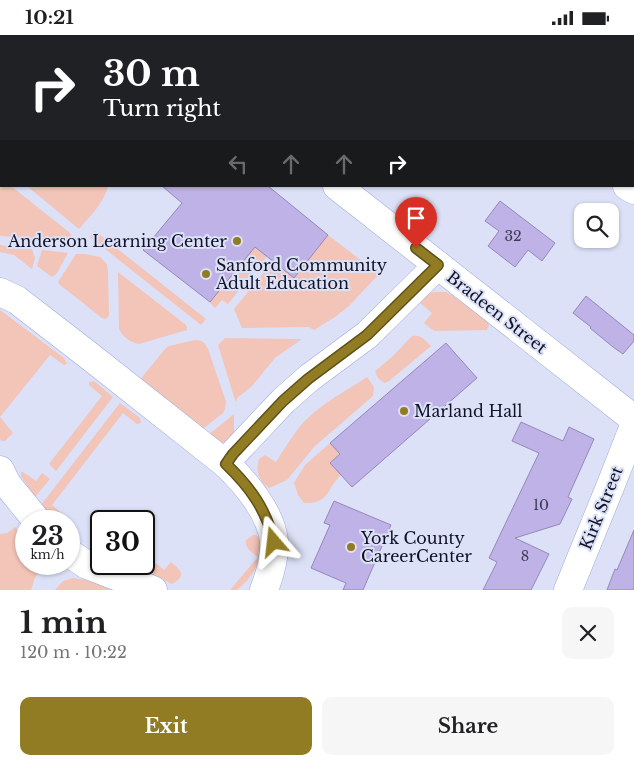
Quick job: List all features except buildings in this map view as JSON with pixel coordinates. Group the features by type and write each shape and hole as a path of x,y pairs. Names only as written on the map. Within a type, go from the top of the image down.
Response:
{"street":[{"name":"Bradeen Street","path":"338,187 634,419"},
{"path":"627,187 634,191"},
{"path":"226,464 233,454 283,401 308,379 367,335 438,265"},
{"path":"0,292 17,300 226,464 241,478 253,493 270,525 274,542 272,561 264,590"},
{"name":"Kirk Street","path":"568,590 625,475 634,426"},
{"path":"0,470 7,484 28,510"},
{"path":"80,560 87,565 153,590"}],"shaded area":[{"path":"0,187 12,187 70,233 72,237 62,241 0,236"},
{"path":"28,187 108,187 100,204 79,229"},
{"path":"95,231 206,319 201,325 90,237"},
{"path":"328,235 379,274 349,306 314,330 309,327 242,328 234,309 273,261"},
{"path":"0,245 32,249 35,258 32,269 14,255 0,252"},
{"path":"255,247 267,256 228,304 222,300 215,308 210,302"},
{"path":"42,250 68,253 57,273 52,277 37,266"},
{"path":"76,254 100,257 107,264 109,315 106,319 102,318 58,282"},
{"path":"118,272 186,325 187,330 139,344 127,339 119,329"},
{"path":"434,292 446,292 453,296 487,321 489,325 487,330 435,331 430,328 424,323 432,313 418,301 423,296"},
{"path":"0,310 64,358 67,364 64,365 50,355 0,417"},
{"path":"412,336 425,339 431,346 389,381 383,382 378,378 375,371 392,357"},
{"path":"225,338 302,339 275,358 251,387 237,398 236,403 218,345"},
{"path":"195,340 203,342 208,349 226,402 223,413 200,431 139,381 166,348"},
{"path":"367,377 374,387 373,396 315,446 287,480 269,488 260,479 258,472 259,459 265,455 276,462 298,429 313,413"},
{"path":"94,381 113,397 56,471 49,464 102,396 89,385 89,382"},
{"path":"120,403 140,418 141,423 137,424 123,413 52,505 58,510 46,510 41,505"},
{"path":"234,414 234,437 220,443 207,436"},
{"path":"0,417 13,433 5,441 0,439"},
{"path":"330,443 340,454 330,463 341,475 327,495 319,501 304,503 298,495 294,483 305,465"},
{"path":"21,472 36,481 42,473 50,479 35,497 21,476"},
{"path":"15,527 15,575 37,575 31,590 0,590 0,534 7,533"},
{"path":"256,535 261,540 260,555 256,568 249,579 237,590 230,590 258,557 249,550 246,543 246,540"},
{"path":"171,562 180,570 181,576 172,584 152,575 155,575 155,564 164,570"},
{"path":"73,578 91,581 114,590 55,590 63,581"}],"place":[{"name":"Anderson Learning Center","path":"237,241"},
{"name":"Sanford Community Adult Education","path":"206,274"},
{"name":"Marland Hall","path":"404,411"},
{"name":"York County CareerCenter","path":"351,547"}],"route":[{"path":"274,542 270,525 253,493 226,464 233,454 283,401 308,379 367,335 438,265 416,248"}]}
